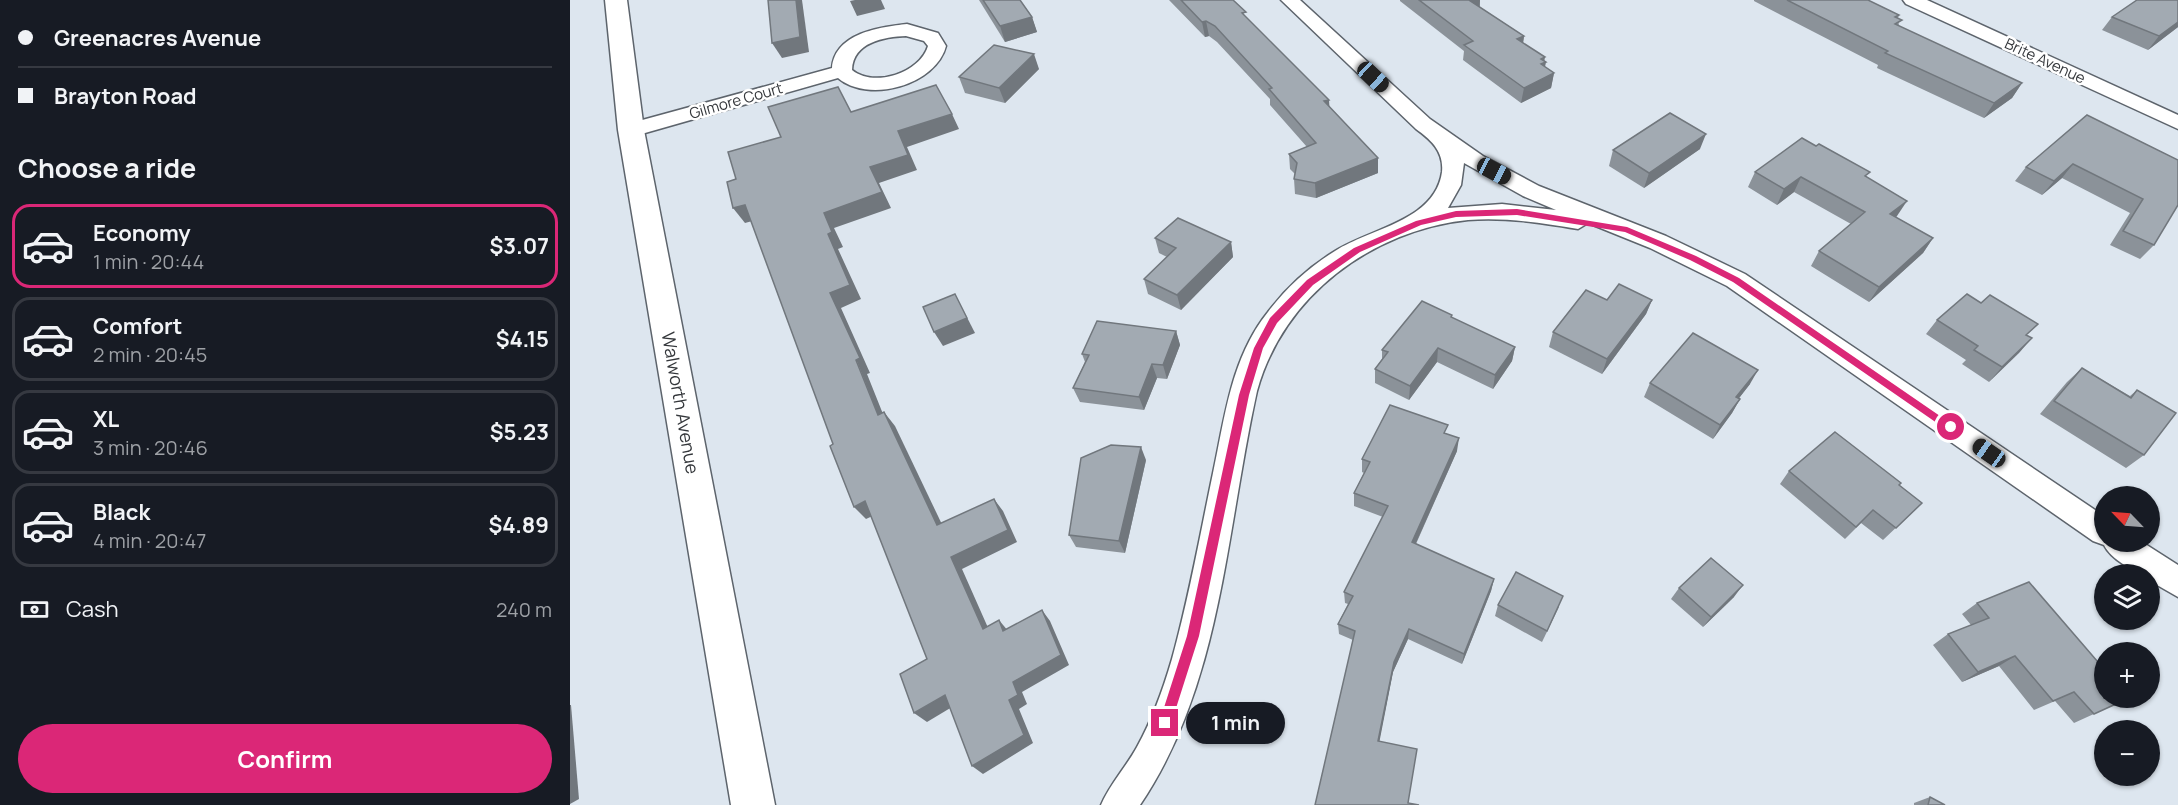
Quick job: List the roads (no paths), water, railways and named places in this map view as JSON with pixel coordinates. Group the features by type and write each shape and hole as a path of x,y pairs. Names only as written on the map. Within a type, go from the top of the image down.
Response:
{"street":[{"name":"Walworth Avenue","path":"616,0 631,130 753,805"},
{"path":"1290,0 1423,124 1475,161 1531,191 1693,258 1736,280 2094,525"},
{"name":"Brite Avenue","path":"1912,0 2178,123"},
{"name":"Gilmore Court","path":"631,130 842,71"},
{"path":"1419,223 1432,214 1449,188 1453,156 1438,135"},
{"path":"1119,805 1150,759 1173,705 1193,636 1244,395 1258,348 1274,320 1310,282 1357,250 1419,223 1456,214 1517,212 1627,230"},
{"path":"2132,552 2176,583"}]}
